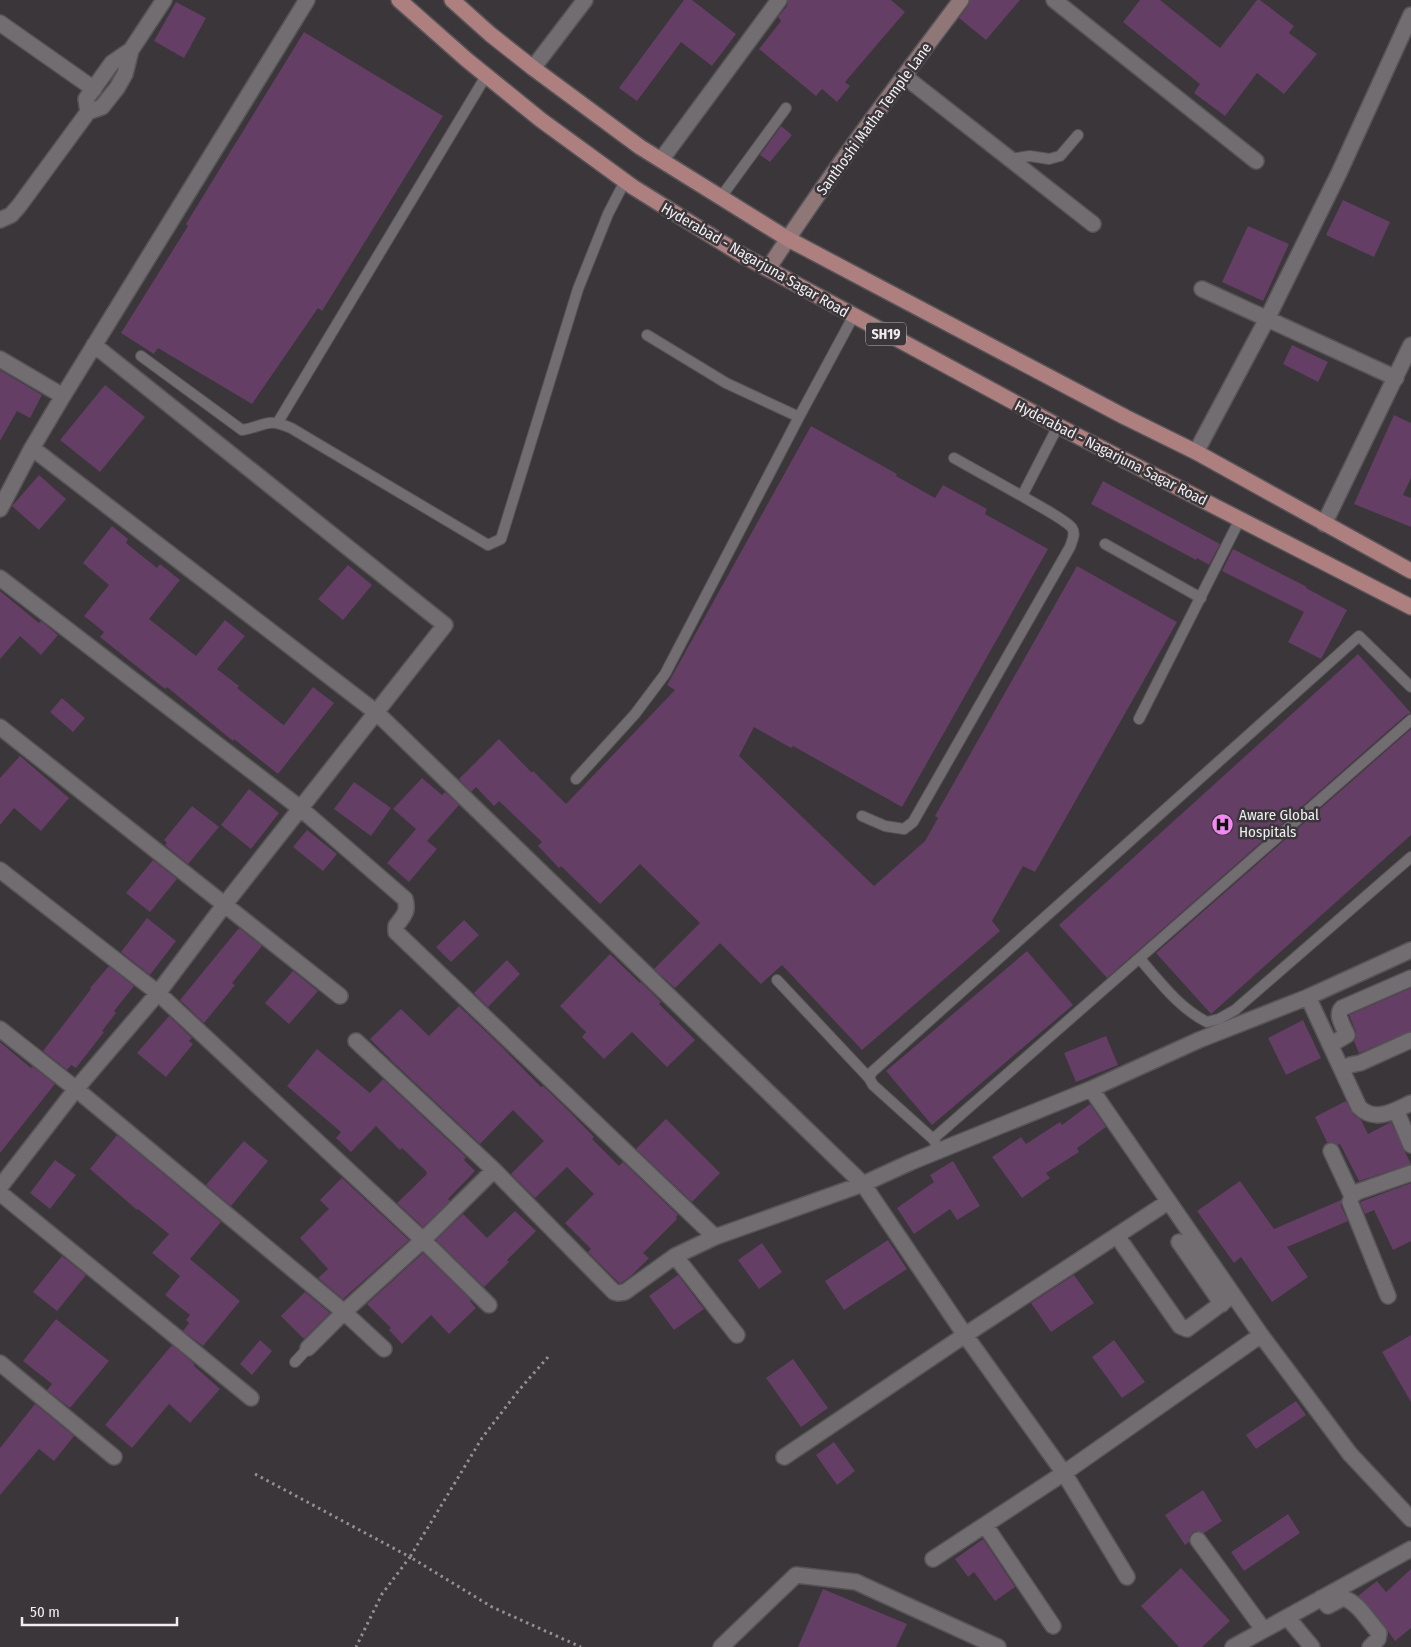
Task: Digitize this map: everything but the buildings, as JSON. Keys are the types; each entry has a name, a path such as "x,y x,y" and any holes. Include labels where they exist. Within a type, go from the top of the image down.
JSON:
{"main road":[{"name":"Hyderabad - Nagarjuna Sagar Road","path":"399,0 486,76 541,120 625,181 742,255 853,317 1058,426 1411,607"},
{"name":"SH19","path":"452,0 532,68 625,136 788,239 1124,418 1196,452 1411,572"}],"street":[{"path":"0,220 11,215 19,206 88,112 102,107 117,88 126,74 131,50 164,0"},
{"path":"0,509 32,448 63,396 307,0"},
{"path":"532,68 584,0"},
{"path":"661,160 779,0"},
{"name":"Santhoshi Matha Temple Lane","path":"768,269 904,76 961,0"},
{"path":"1054,0 1256,160"},
{"path":"1196,452 1267,319 1339,173 1411,15"},
{"path":"0,23 94,89"},
{"path":"88,112 86,99 112,63 131,50"},
{"path":"904,76 1093,224"},
{"path":"1202,290 1396,378"},
{"path":"0,1187 76,1089 158,993 225,904 377,714 445,625 94,345"},
{"path":"1324,524 1411,345"},
{"path":"0,360 63,396"},
{"path":"32,448 377,714 863,1184 965,1335 1064,1473 1128,1577"},
{"path":"0,578 300,808 405,899 406,914 396,926 396,932 715,1237"},
{"path":"0,727 340,996"},
{"path":"0,870 158,993 423,1240 489,1305"},
{"path":"356,1042 494,1170 614,1292 618,1293 625,1292 675,1256 715,1237 863,1184 936,1145 1091,1089 1199,1040 1308,997 1411,950"},
{"path":"1330,1045 1347,1035 1339,1014 1342,1008 1411,978"},
{"path":"1308,997 1359,1107 1368,1115 1378,1116 1411,1103"},
{"path":"0,1029 76,1089 344,1312 384,1349"},
{"path":"1342,1070 1411,1040"},
{"path":"1091,1089 1168,1202 1228,1300"},
{"path":"1396,1110 1411,1145"},
{"path":"1331,1151 1352,1196"},
{"path":"308,1348 494,1170"},
{"path":"1388,1296 1350,1202 1352,1196 1358,1192 1411,1173"},
{"path":"0,1193 251,1398"},
{"path":"784,1457 965,1335 1168,1202"},
{"path":"1117,1236 1180,1326 1187,1330 1228,1300"},
{"path":"1179,1242 1228,1300 1261,1335 1350,1454 1411,1519"},
{"path":"675,1256 737,1335"},
{"path":"933,1559 1064,1473 1261,1335"},
{"path":"0,1363 114,1457"},
{"path":"985,1525 1053,1626"},
{"path":"1198,1540 1263,1629"},
{"path":"1234,1647 1263,1629 1411,1549"},
{"path":"721,1647 796,1575 856,1582 998,1647"},
{"path":"1321,1598 1328,1606 1343,1598 1355,1604 1379,1633 1378,1639 1370,1647"},
{"path":"1287,1617 1312,1647"}],"lane":[{"path":"278,422 486,76"},
{"path":"721,197 786,108"},
{"path":"1010,159 1030,156 1049,159 1060,156 1078,135"},
{"path":"141,356 242,430 255,428 266,422 278,422 300,433 488,545 501,539 578,288 608,214 625,181"},
{"path":"576,779 635,714 665,674 853,317"},
{"path":"647,335 726,383 799,417"},
{"path":"1022,496 1058,426"},
{"path":"862,816 884,826 904,829 913,822 1074,537 1073,529 1066,523 954,458"},
{"path":"1139,719 1240,520"},
{"path":"1105,544 1200,598"},
{"path":"870,1078 872,1072 1359,636 1411,686"},
{"path":"777,980 870,1078 873,1085 936,1145 1140,959 1411,720"},
{"path":"1140,959 1170,994 1193,1015 1207,1022 1219,1019 1235,1010 1411,858"},
{"path":"294,1362 308,1348"}],"path":[{"path":"356,1647 382,1594 410,1556 482,1438 519,1390 548,1357"},
{"path":"255,1474 410,1556 492,1607 581,1647"}],"place":[{"name":"Aware Global Hospitals","path":"1223,824"}]}
